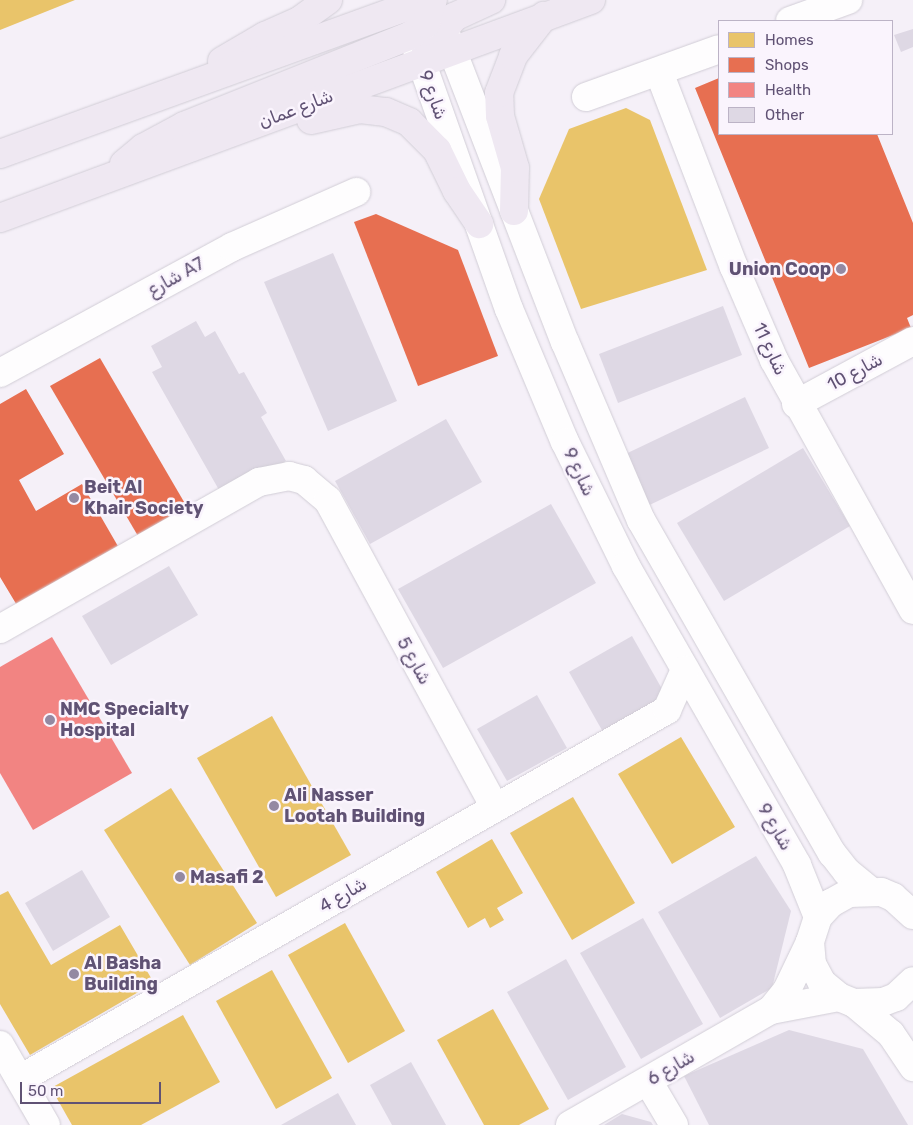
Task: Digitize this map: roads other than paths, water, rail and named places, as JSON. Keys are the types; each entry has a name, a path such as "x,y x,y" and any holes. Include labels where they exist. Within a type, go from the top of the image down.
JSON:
{"main road":[{"path":"192,84 246,46 299,21 328,0"},
{"path":"109,179 143,148 177,129 412,35 426,24 433,0"},
{"path":"421,62 448,38 461,13 491,0"},
{"path":"448,38 544,16 591,0"},
{"path":"0,154 408,3"},
{"path":"514,211 515,168 500,116 499,93 512,56 544,16"},
{"name":"شارع عمان","path":"0,218 421,62"},
{"path":"267,120 310,120 360,109 398,116 429,139 460,197 480,224"}],"street":[{"name":"شارع 9","path":"433,0 565,342 641,520 832,853 847,872 897,900"},
{"path":"793,20 848,0"},
{"name":"شارع 9","path":"408,3 412,35 509,309 565,442 626,566 797,865 814,930 816,970 822,983 846,1000"},
{"path":"586,97 718,49"},
{"name":"شارع 11","path":"659,72 734,267 796,404 913,610"},
{"name":"شارع A7","path":"0,373 232,247 356,192"},
{"name":"شارع 10","path":"796,404 913,341"},
{"name":"شارع 5","path":"0,629 260,482 290,476 304,480 328,500 333,515 495,808"},
{"path":"685,670 667,710 690,712 713,720"},
{"name":"شارع 4","path":"20,1079 667,710"},
{"name":"شارع 6","path":"570,1125 771,1010 787,990 814,930 831,902 849,893 897,900"},
{"name":"شارع 6","path":"771,1010 846,1000 883,1002 896,996 913,981"},
{"path":"846,1000 891,1034 913,1067"},
{"path":"0,1045 46,1125"},
{"path":"648,1081 674,1125"}],"place":[{"name":"Union Coop","path":"841,269"},
{"name":"Beit Al Khair Society","path":"74,498"},
{"name":"NMC Specialty Hospital","path":"50,720"},
{"name":"Ali Nasser Lootah Building","path":"274,806"},
{"name":"Masafi 2","path":"180,877"},
{"name":"Al Basha Building","path":"74,974"}]}
